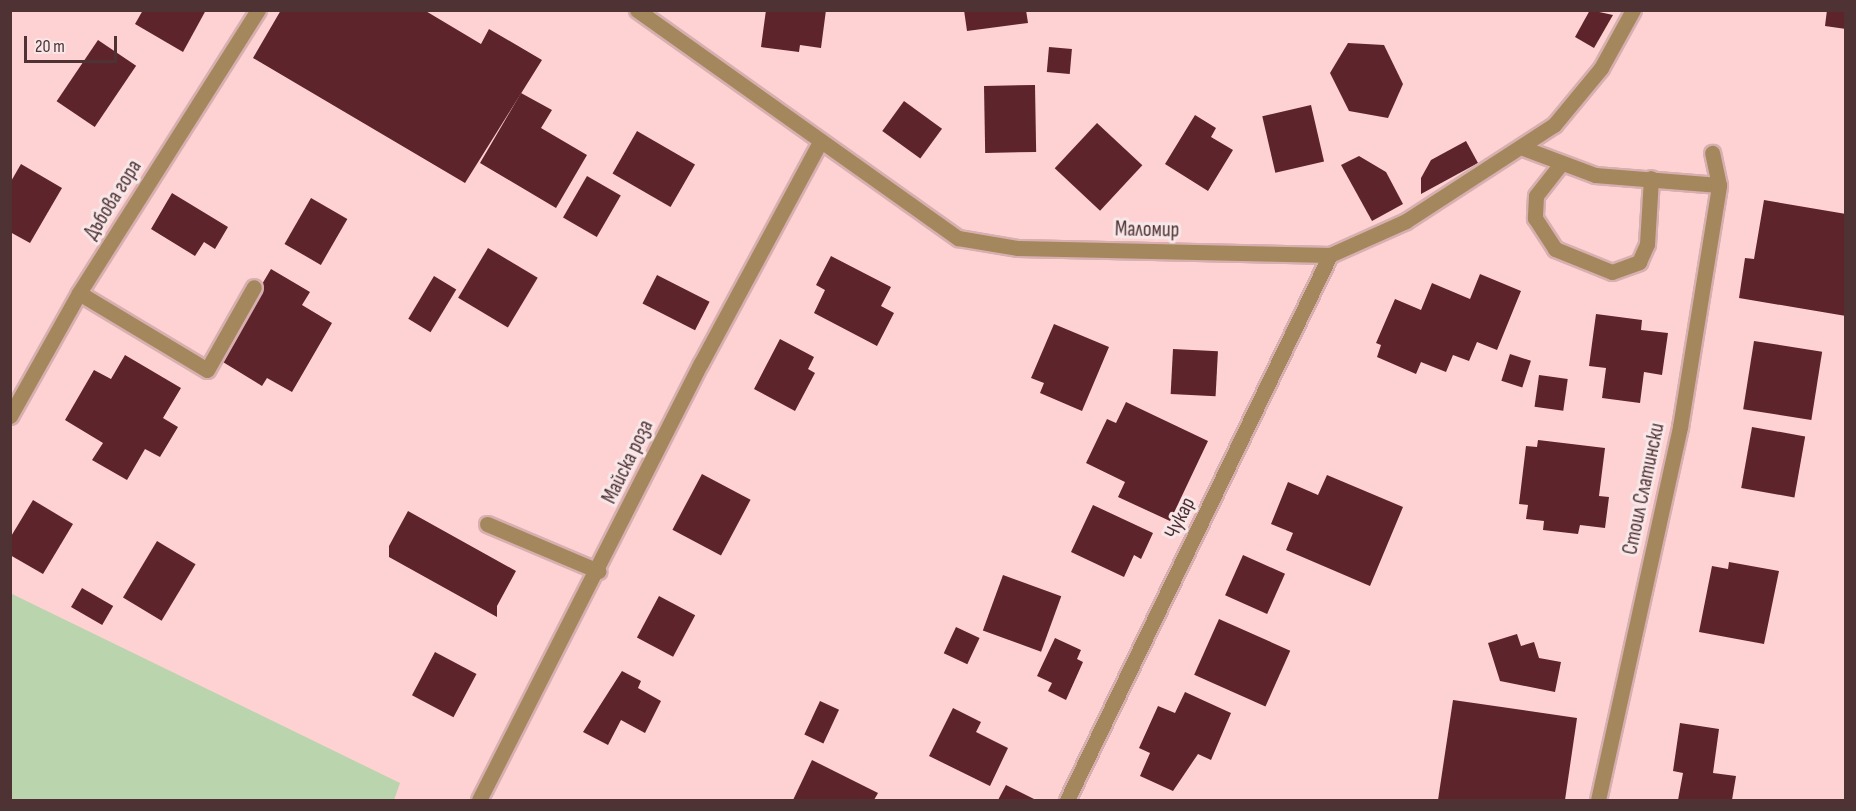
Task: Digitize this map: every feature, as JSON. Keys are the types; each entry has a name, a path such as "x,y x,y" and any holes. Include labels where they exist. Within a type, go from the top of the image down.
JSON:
{"street":[{"name":"Дъбова гора","path":"10,416 79,293 258,10"},
{"name":"Маломир","path":"637,10 819,144 958,238 1018,248 1330,255 1406,222 1523,148 1554,125 1601,68 1633,10"},
{"name":"Майска роза","path":"479,801 598,572 701,363 819,144"},
{"path":"1523,148 1560,165 1595,175 1719,185"},
{"name":"Стоил Слатински","path":"1598,801 1680,428 1719,185 1712,153"},
{"path":"1560,165 1536,196 1535,218 1555,249 1612,272 1639,262 1647,244 1651,178"},
{"name":"Чукар","path":"1067,801 1330,255"},
{"path":"79,293 207,369 254,287"},
{"path":"487,524 598,572"}],"green space":[{"path":"10,593 400,783 394,800 11,800"}],"building":[{"path":"143,10 206,10 183,52 135,24"},
{"path":"281,10 424,10 481,44 489,29 542,60 465,183 253,58"},
{"path":"766,10 826,10 821,48 800,45 799,52 761,47"},
{"path":"964,10 1026,10 1028,23 967,31"},
{"path":"1590,10 1613,15 1594,48 1575,37"},
{"path":"1827,10 1846,10 1846,29 1825,26"},
{"path":"98,40 136,66 95,127 57,101"},
{"path":"1348,43 1384,45 1403,84 1388,118 1349,111 1330,73"},
{"path":"1049,47 1072,49 1070,74 1047,72"},
{"path":"1035,85 1036,152 985,153 984,86"},
{"path":"521,93 552,110 541,128 587,155 556,208 480,163"},
{"path":"904,101 942,129 920,159 882,131"},
{"path":"1311,105 1324,162 1275,173 1262,116"},
{"path":"1195,115 1216,128 1211,137 1233,150 1208,191 1165,164"},
{"path":"1097,123 1142,165 1100,211 1055,168"},
{"path":"637,131 695,164 671,207 612,173"},
{"path":"1466,141 1478,163 1421,194 1421,178 1431,160"},
{"path":"1359,156 1386,172 1403,204 1372,221 1341,165"},
{"path":"21,164 62,188 30,243 10,232 10,183"},
{"path":"587,176 621,196 597,237 563,218"},
{"path":"172,193 228,227 215,249 204,242 195,256 151,229"},
{"path":"311,198 347,219 321,265 284,244"},
{"path":"1764,200 1846,214 1846,316 1739,298 1745,258 1754,259"},
{"path":"488,248 538,278 508,328 458,298"},
{"path":"831,256 891,287 881,306 894,313 877,346 814,313 825,290 816,285"},
{"path":"271,269 310,292 302,305 332,323 292,392 267,378 262,386 218,359"},
{"path":"1480,274 1521,291 1497,350 1477,342 1469,361 1453,355 1446,372 1421,362 1416,374 1377,357 1381,345 1376,343 1395,299 1421,310 1432,283 1470,299"},
{"path":"657,275 710,302 695,330 642,304"},
{"path":"434,276 456,289 431,332 408,319"},
{"path":"1596,314 1642,320 1641,330 1668,333 1662,375 1644,372 1640,403 1602,398 1606,368 1589,366"},
{"path":"1054,324 1109,347 1082,411 1040,393 1044,383 1031,378"},
{"path":"780,339 814,357 808,369 815,373 795,411 754,389"},
{"path":"1754,341 1822,352 1811,420 1743,409"},
{"path":"1173,349 1218,351 1216,396 1171,394"},
{"path":"1510,354 1531,361 1522,387 1501,381"},
{"path":"125,355 181,388 163,418 178,427 160,457 145,449 127,480 92,460 103,443 65,420 94,370 111,379"},
{"path":"1539,375 1568,379 1563,411 1535,407"},
{"path":"1126,402 1208,441 1170,521 1118,497 1125,482 1086,463 1107,419 1116,423"},
{"path":"1752,427 1805,436 1794,497 1741,488"},
{"path":"1538,440 1605,448 1599,496 1609,497 1605,528 1580,525 1578,534 1543,530 1544,521 1526,519 1528,505 1519,504 1526,446 1537,447"},
{"path":"702,474 751,500 721,555 672,530"},
{"path":"1327,475 1403,507 1370,586 1286,550 1293,533 1271,524 1288,482 1318,495"},
{"path":"33,500 73,524 43,574 10,555 10,538"},
{"path":"1093,505 1153,533 1141,559 1134,555 1124,577 1071,552"},
{"path":"408,511 516,571 497,606 497,617 389,557 389,546"},
{"path":"157,541 196,564 162,621 123,598"},
{"path":"1243,555 1285,574 1267,614 1225,595"},
{"path":"1729,562 1779,571 1764,644 1699,632 1712,566 1728,569"},
{"path":"1003,575 1061,596 1041,652 983,630"},
{"path":"82,588 113,606 102,625 71,607"},
{"path":"659,596 695,615 673,657 637,637"},
{"path":"1219,619 1290,651 1265,706 1194,675"},
{"path":"956,627 980,638 967,664 944,653"},
{"path":"1517,634 1521,646 1534,642 1539,658 1561,662 1555,692 1500,681 1488,643"},
{"path":"1055,638 1081,650 1077,659 1083,662 1066,700 1048,691 1052,683 1037,676"},
{"path":"435,652 476,674 453,717 412,695"},
{"path":"622,671 641,681 638,688 661,701 645,733 621,720 608,745 583,732"},
{"path":"1185,692 1231,713 1211,760 1198,754 1173,791 1140,776 1150,753 1139,748 1158,706 1175,713"},
{"path":"1453,700 1577,718 1565,800 1438,800"},
{"path":"820,701 839,710 823,743 804,735"},
{"path":"953,708 981,722 976,732 1008,748 990,786 929,756"},
{"path":"1680,723 1719,729 1713,773 1736,776 1732,800 1678,800 1683,773 1673,771"},
{"path":"812,760 878,793 874,800 793,800"},
{"path":"1006,785 1036,800 998,800"}]}
